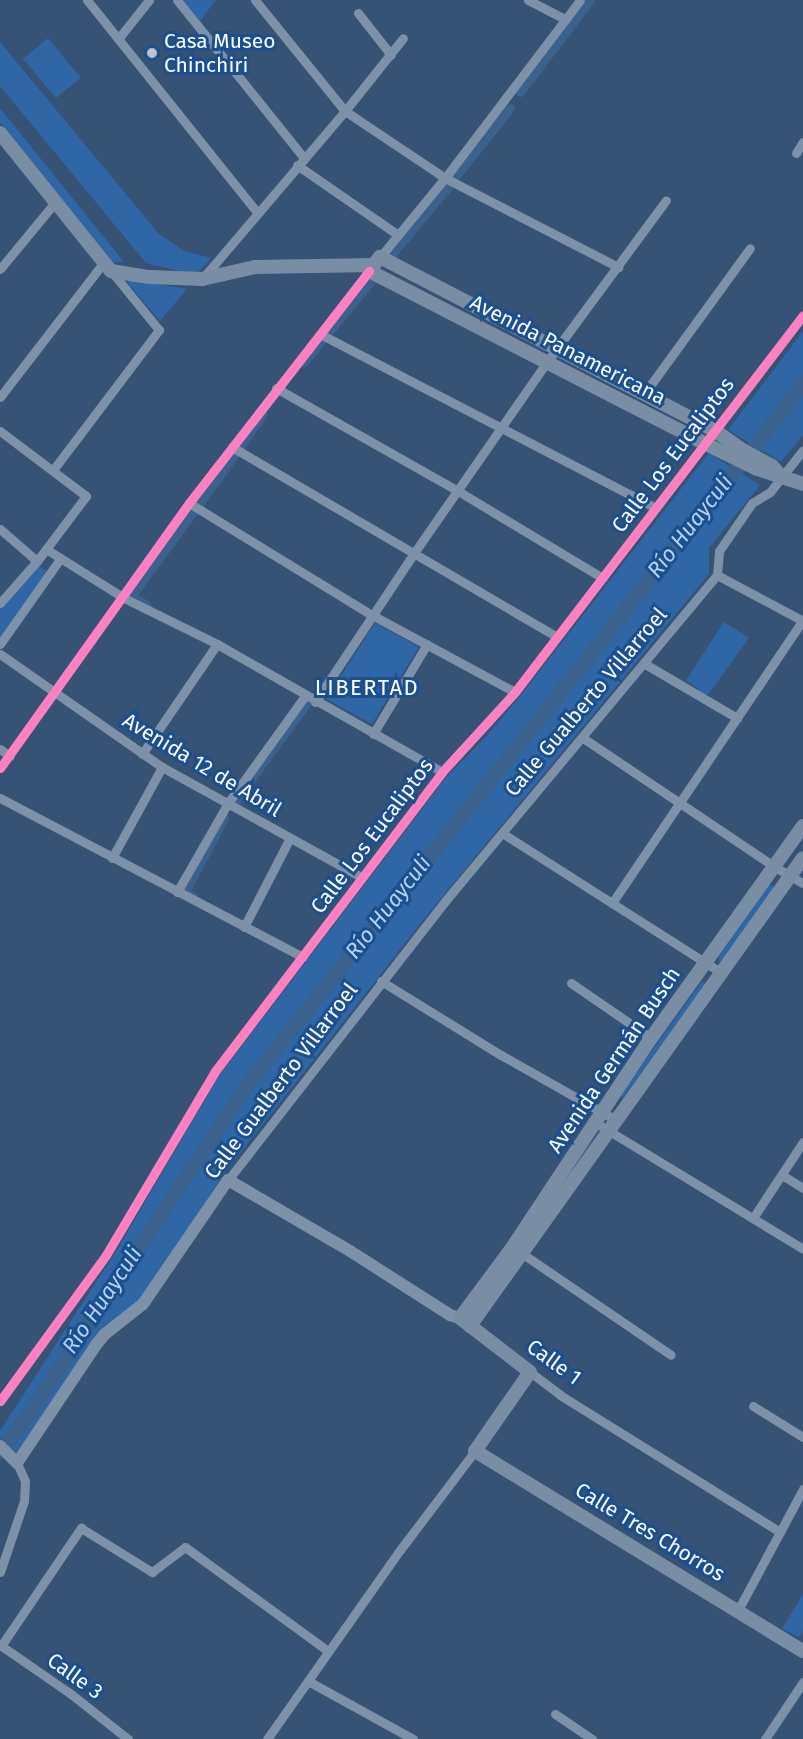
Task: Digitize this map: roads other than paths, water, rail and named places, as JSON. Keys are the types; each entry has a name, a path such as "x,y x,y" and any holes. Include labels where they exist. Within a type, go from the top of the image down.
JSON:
{"main road":[{"path":"0,133 107,266"},
{"name":"Avenida Panamericana","path":"107,266 150,277 202,279 255,267 374,265 557,349 714,430 741,455"},
{"name":"Avenida Panamericana","path":"374,265 546,363 704,443 741,455 782,477 803,484"},
{"name":"Avenida Germán Busch","path":"605,1121 651,1038 803,826"},
{"name":"Avenida Germán Busch","path":"465,1322 605,1121 722,973 803,858"},
{"name":"Calle 1","path":"465,1322 530,1372"},
{"path":"475,1451 530,1372"},
{"name":"Calle Tres Chorros","path":"475,1451 803,1651"}],"street":[{"path":"87,0 257,212"},
{"path":"118,39 149,0"},
{"path":"177,0 301,162 398,235"},
{"path":"255,0 345,111 445,178 618,267"},
{"path":"528,0 565,19"},
{"path":"0,768 189,503 276,388 322,335 374,265 445,178 580,0"},
{"path":"358,13 391,54"},
{"path":"202,279 345,111 403,38"},
{"path":"796,153 803,142"},
{"path":"315,702 414,553 546,363 666,200"},
{"path":"0,269 56,201"},
{"path":"644,394 750,248"},
{"path":"0,397 107,266 159,330 53,470"},
{"name":"Calle Los Eucaliptos","path":"0,1401 106,1255 216,1070 442,772 515,692 603,578 654,507 803,315"},
{"path":"322,335 654,507"},
{"path":"276,388 458,491 603,578"},
{"path":"0,431 86,496 37,561 0,603"},
{"path":"232,447 557,637"},
{"path":"612,903 803,620 717,575 718,551 752,503 770,492 803,450"},
{"path":"189,503 372,615 515,692"},
{"path":"0,529 37,561"},
{"path":"46,549 124,597 217,644 315,702 442,772"},
{"path":"0,644 60,559"},
{"name":"Calle Gualberto Villarroel","path":"0,1572 24,1501 25,1482 9,1455 105,1334 143,1304 228,1180 381,981 717,575"},
{"path":"142,754 217,644"},
{"path":"373,734 427,644"},
{"name":"Avenida 12 de Abril","path":"0,654 162,767 361,877"},
{"path":"645,664 737,718"},
{"path":"177,892 228,803 305,696"},
{"path":"583,738 679,804 803,883"},
{"path":"0,749 10,756"},
{"path":"112,858 162,767"},
{"path":"0,798 303,957"},
{"path":"502,833 722,973"},
{"path":"244,927 290,837"},
{"path":"381,981 605,1121 803,1249"},
{"path":"571,982 651,1038"},
{"path":"753,1218 803,1142"},
{"path":"782,1175 803,1188"},
{"name":"Calle 1","path":"228,1180 465,1322"},
{"path":"517,1250 671,1354"},
{"name":"Calle 1","path":"530,1372 560,1395 780,1532"},
{"path":"753,1406 803,1437"},
{"path":"267,1739 328,1651 475,1451"},
{"path":"738,1610 803,1489"},
{"path":"1,1645 81,1528 152,1572 185,1546 328,1651"},
{"name":"Calle 3","path":"1,1645 71,1694 128,1739"},
{"path":"308,1681 413,1739"},
{"path":"765,1739 803,1682"},
{"path":"555,1714 591,1739"}],"waterway":[{"path":"520,92 590,0"},
{"path":"456,176 510,108"},
{"path":"392,254 448,187"},
{"path":"328,333 371,281"},
{"path":"304,362 322,340"},
{"name":"Río Huayculi","path":"0,1451 32,1409 248,1083 803,383"},
{"path":"240,447 263,414"},
{"path":"199,504 235,454"},
{"path":"147,605 131,596 194,511"},
{"path":"234,803 307,702"},
{"path":"194,897 185,892 224,818"}],"place":[{"name":"Casa Museo Chinchiri","path":"152,53"}],"district":[{"name":"LIBERTAD","path":"367,688"}]}
